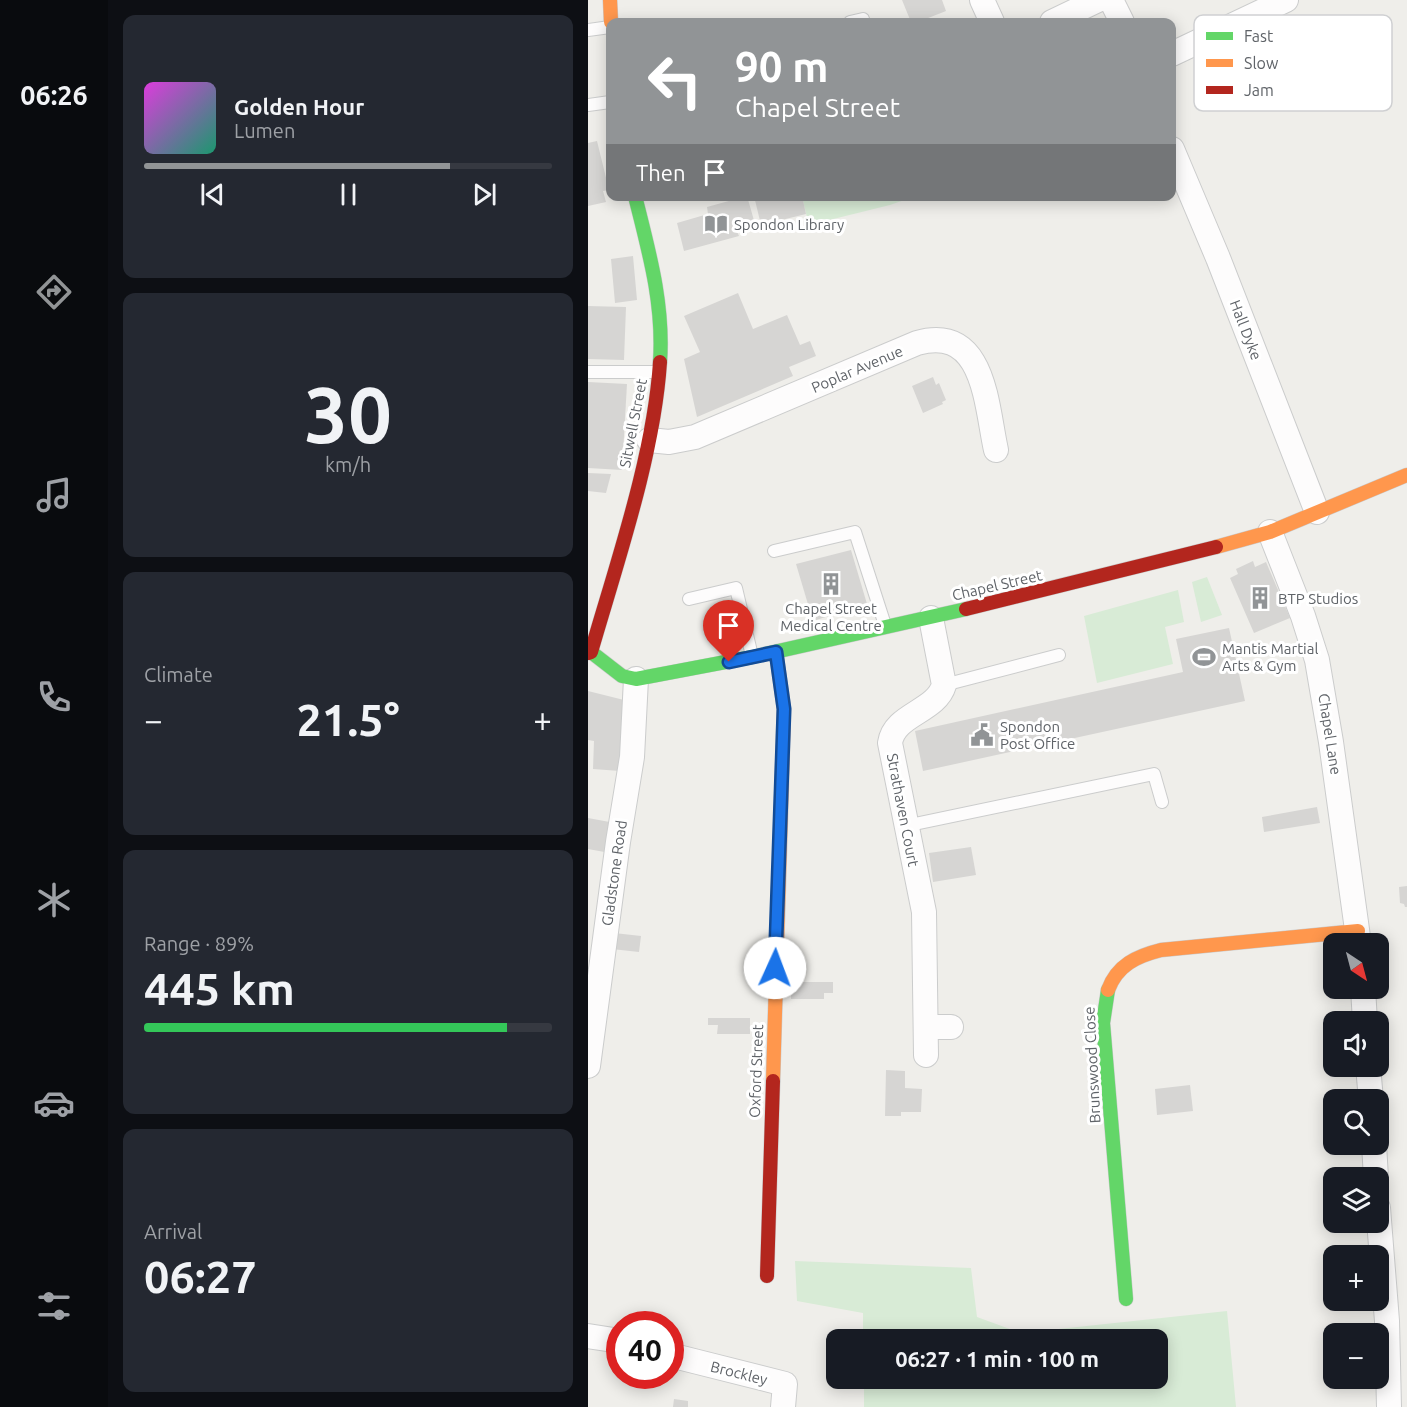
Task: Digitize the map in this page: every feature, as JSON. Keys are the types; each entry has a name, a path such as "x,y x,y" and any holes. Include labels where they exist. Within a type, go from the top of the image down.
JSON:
{"street":[{"path":"610,0 611,18"},
{"path":"982,0 991,18"},
{"path":"1061,18 1098,0"},
{"path":"1112,0 1120,18"},
{"path":"1254,15 1286,0"},
{"path":"1176,52 1194,44"},
{"name":"Hall Dyke","path":"1176,158 1218,258 1317,512"},
{"name":"Sitwell Street","path":"589,652 602,598 649,440 659,372 660,311 636,201"},
{"name":"Poplar Avenue","path":"649,440 669,442 695,437 917,343 934,340 960,347 975,364 996,450"},
{"name":"Chapel Street","path":"636,679 752,657 885,626 931,618 1135,568 1270,532 1407,475"},
{"name":"Chapel Lane","path":"1270,532 1303,616 1317,660 1326,707 1358,933"},
{"path":"931,618 944,686"},
{"path":"589,652 622,676 636,679"},
{"name":"Oxford Street","path":"767,1276 784,709 776,652"},
{"name":"Gladstone Road","path":"588,1066 618,842 632,757 636,679"},
{"name":"Strathaven Court","path":"926,1055 924,912 905,826 891,737 895,729 938,696 944,686"},
{"name":"Brunswood Close","path":"1126,1299 1103,1023 1106,993 1113,978 1131,960 1143,954 1161,950 1323,940"},
{"path":"926,1027 951,1027"},
{"path":"1382,1233 1397,1321 1389,1407"},
{"path":"588,1336 606,1339"},
{"name":"Brockley","path":"684,1359 785,1384 783,1407"}],"lane":[{"path":"588,30 606,26"},
{"path":"588,105 606,103"},
{"path":"588,372 659,372"},
{"path":"774,551 855,532 885,626"},
{"path":"689,599 736,588 752,657"},
{"path":"944,686 1059,655"},
{"path":"905,826 1154,774 1162,802"}],"green space":[{"path":"803,201 902,201 890,205 809,225"},
{"path":"1207,577 1222,615 1201,622 1192,582"},
{"path":"1178,590 1184,622 1165,627 1173,664 1097,683 1084,616"},
{"path":"795,1261 971,1268 977,1317 1010,1329 863,1329 863,1313 797,1301"},
{"path":"1227,1311 1236,1407 864,1407 864,1389 1168,1389 1168,1329 1058,1329"}],"building":[{"path":"902,0 942,0 946,11 928,18 909,18"},
{"path":"597,141 606,178 606,190 603,191 606,202 588,206 588,143"},
{"name":"Spondon Library","path":"729,201 748,201 755,224 736,229 739,236 684,251 677,223 708,214 707,207"},
{"path":"755,201 803,201 806,214 761,225"},
{"path":"633,256 637,300 615,303 611,259"},
{"path":"738,293 753,329 787,315 800,345 810,341 816,356 789,367 793,376 697,417 684,359 700,352 684,316"},
{"path":"588,306 626,307 624,360 588,359"},
{"path":"933,377 936,385 939,383 946,400 942,402 943,404 923,413 912,386"},
{"path":"588,382 627,384 622,470 588,468"},
{"path":"588,473 611,474 606,493 588,491"},
{"name":"Chapel Street Medical Centre","path":"851,550 867,604 813,621 796,564"},
{"name":"BTP Studios","path":"1253,561 1255,567 1266,562 1290,618 1254,633 1230,578 1238,574 1236,569"},
{"path":"1229,628 1245,701 923,771 915,731 1183,672 1176,639"},
{"path":"588,691 624,700 620,771 593,769 594,741 588,740"},
{"path":"1317,807 1320,823 1264,832 1262,817"},
{"path":"588,818 615,823 610,853 588,849"},
{"path":"971,847 976,875 933,882 929,853"},
{"path":"1407,886 1407,907 1405,907 1400,903 1399,887"},
{"path":"614,933 641,936 639,952 612,949"},
{"path":"791,982 833,982 833,993 824,993 824,999 791,999"},
{"path":"708,1018 750,1018 750,1034 717,1034 718,1025 708,1025"},
{"path":"886,1070 905,1071 905,1088 922,1089 921,1112 901,1112 901,1116 885,1116"},
{"path":"1190,1085 1193,1111 1157,1115 1155,1089"},
{"path":"674,1399 688,1401 688,1407 673,1407"}],"traffic: fast":[{"path":"636,201 658,299 660,362"},
{"path":"591,652 622,676 636,679 752,657 966,609"},
{"path":"1108,990 1103,1023 1126,1299"}],"traffic: slow":[{"path":"610,0 611,18"},
{"path":"1216,547 1270,532 1407,475"},
{"path":"773,1081 784,709 776,652"},
{"path":"1108,990 1122,968 1144,955 1161,950 1358,931"}],"traffic: jam":[{"path":"588,653 591,652 633,508 650,434 660,362"},
{"path":"966,609 1216,547"},
{"path":"767,1276 773,1081"}],"place":[{"name":"Spondon Library","path":"716,224"},
{"name":"Chapel Street Medical Centre","path":"831,584"},
{"name":"BTP Studios","path":"1260,598"},
{"name":"Mantis Martial Arts & Gym","path":"1204,657"},
{"name":"Spondon Post Office","path":"982,735"}],"route":[{"path":"729,662 776,652 784,709 775,968"}]}
